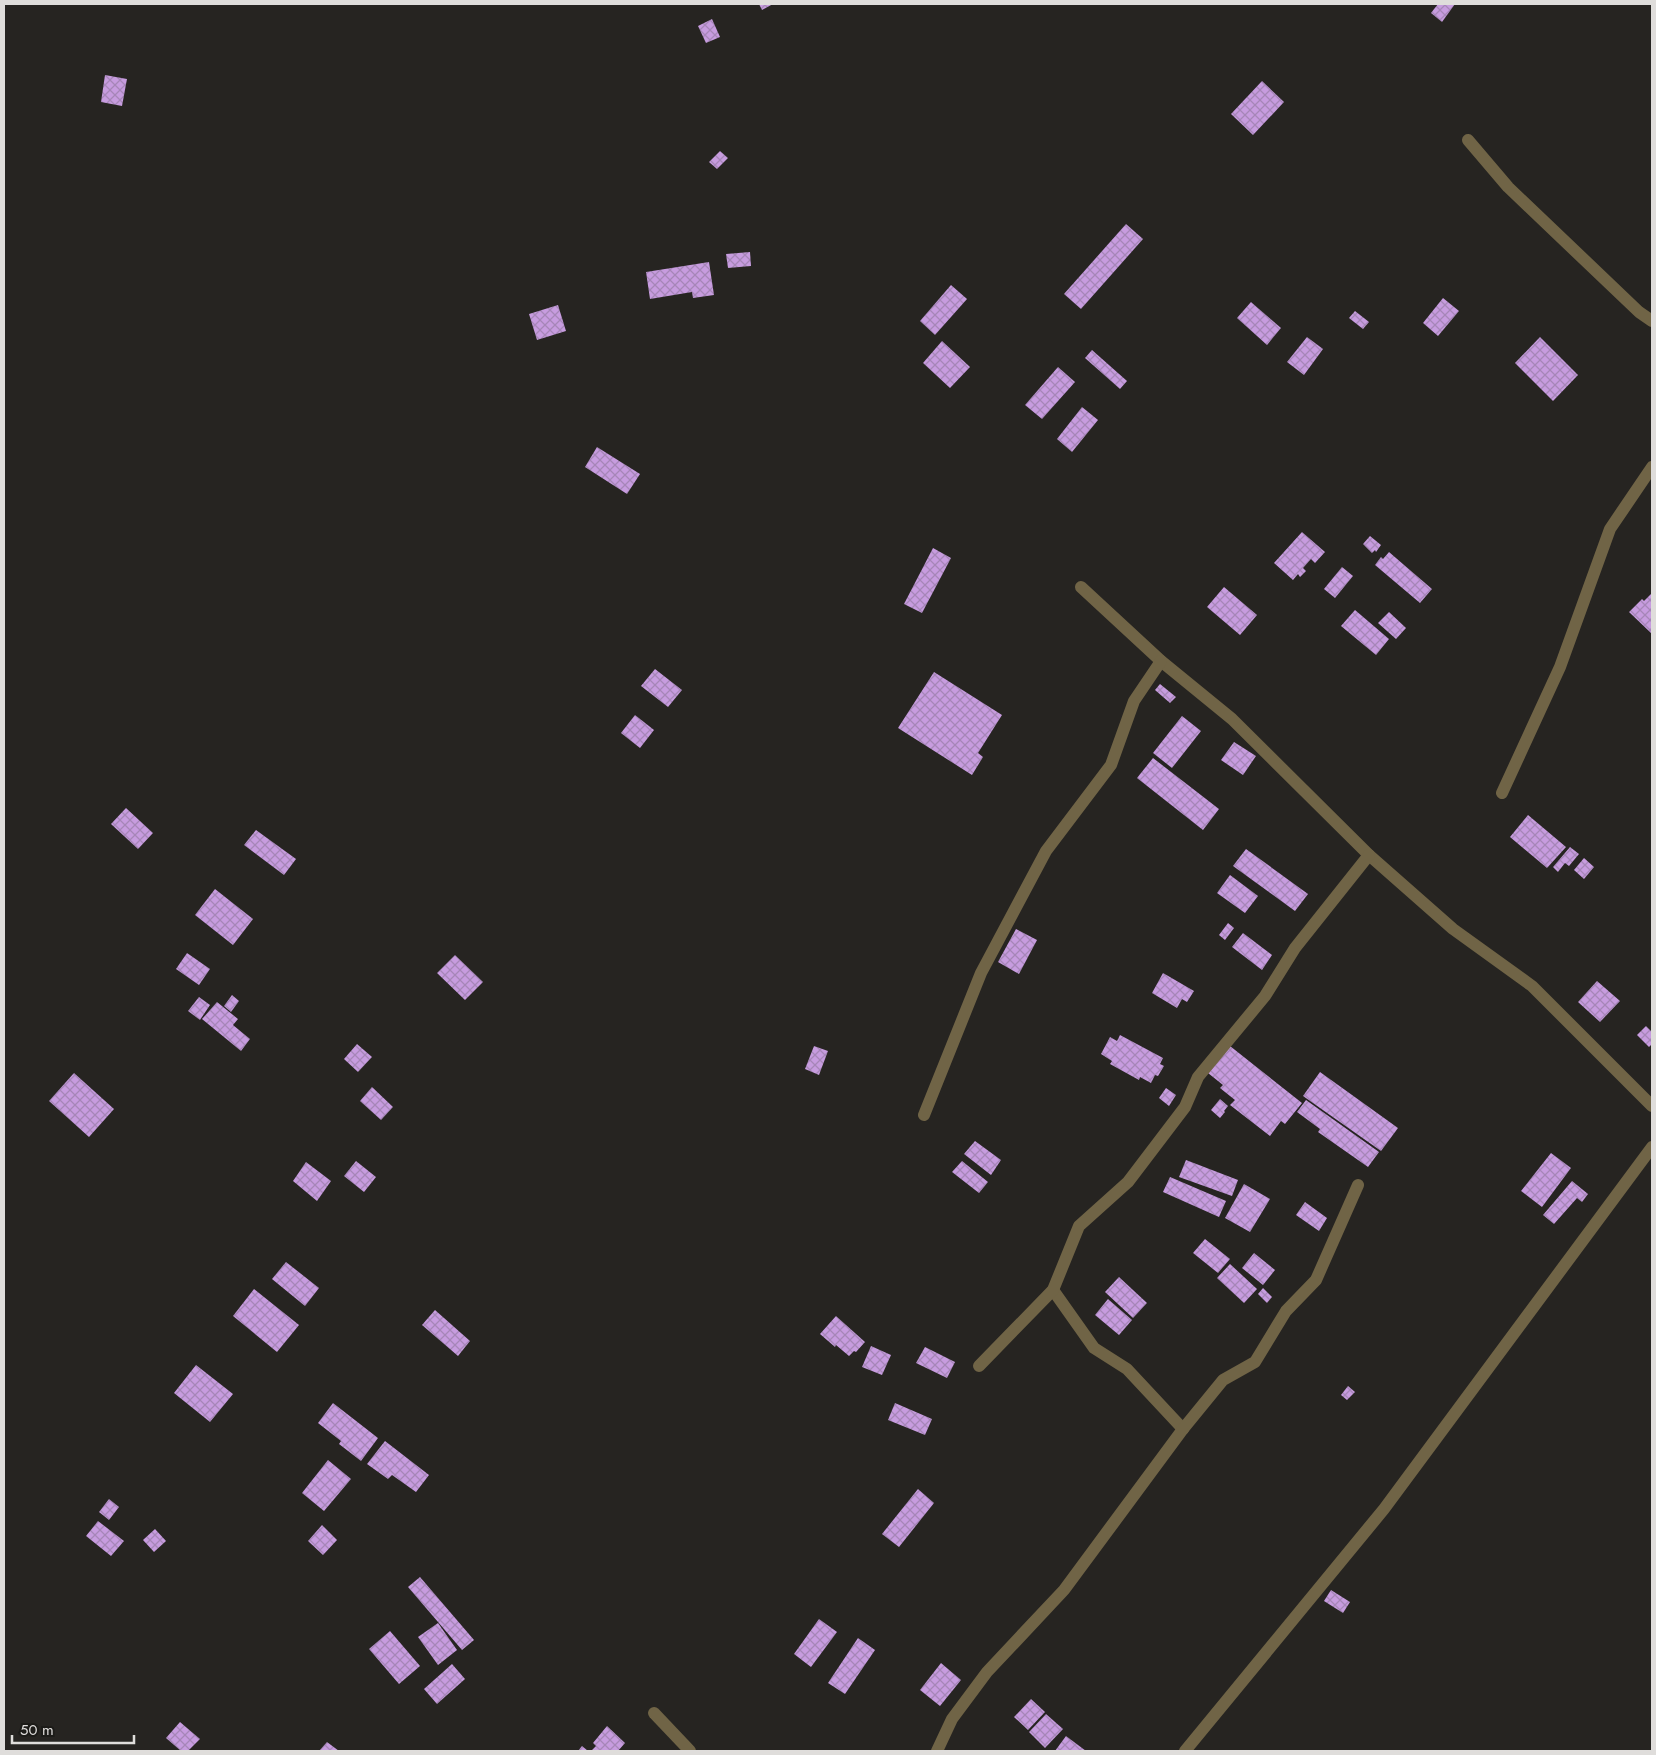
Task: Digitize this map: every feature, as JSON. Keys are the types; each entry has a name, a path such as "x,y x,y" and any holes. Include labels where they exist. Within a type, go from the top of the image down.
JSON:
{"street":[{"path":"1468,140 1508,186 1639,312 1652,321"},
{"path":"1502,793 1560,667 1610,529 1652,467"},
{"path":"1081,588 1161,661 1232,719 1369,856 1453,929 1532,986 1652,1106"},
{"path":"924,1115 981,973 1046,851 1111,765 1134,701 1161,661"},
{"path":"979,1366 1053,1290 1079,1226 1128,1182 1185,1107 1198,1077 1265,996 1295,948 1369,856"},
{"path":"1185,1751 1384,1509 1652,1147"},
{"path":"936,1751 952,1719 987,1672 1064,1590 1183,1429 1223,1380 1255,1362 1286,1311 1316,1280 1358,1185"},
{"path":"1053,1290 1094,1348 1127,1369 1183,1429"},
{"path":"654,1713 690,1751"}],"building":[{"path":"759,4 773,4 762,10"},
{"path":"1438,4 1455,4 1442,22 1431,13"},
{"path":"712,19 720,37 706,43 698,26"},
{"path":"105,75 127,79 122,106 101,102"},
{"path":"1262,81 1284,102 1253,135 1231,114"},
{"path":"720,151 728,158 717,169 709,162"},
{"path":"1126,224 1143,239 1081,309 1064,294"},
{"path":"750,252 751,266 728,268 726,254"},
{"path":"709,262 714,295 693,298 692,292 650,299 646,272"},
{"path":"951,285 967,299 935,335 920,321"},
{"path":"1443,298 1459,311 1438,336 1423,323"},
{"path":"1251,302 1281,328 1267,345 1237,318"},
{"path":"558,305 566,331 537,340 529,314"},
{"path":"1355,311 1369,322 1363,329 1349,318"},
{"path":"1307,337 1323,349 1304,375 1287,362"},
{"path":"1540,337 1578,375 1553,401 1515,363"},
{"path":"942,341 970,367 950,388 923,363"},
{"path":"1092,350 1127,381 1120,389 1085,358"},
{"path":"1058,367 1075,382 1042,419 1025,405"},
{"path":"1082,407 1098,420 1072,452 1057,439"},
{"path":"597,447 640,474 627,494 585,467"},
{"path":"1302,532 1325,552 1315,563 1311,559 1303,568 1306,571 1300,577 1298,574 1293,580 1274,563"},
{"path":"1370,536 1381,545 1376,552 1375,550 1372,553 1363,544"},
{"path":"933,548 951,558 922,613 904,604"},
{"path":"1389,552 1432,589 1420,603 1375,565 1381,557 1383,559"},
{"path":"1342,567 1353,576 1335,598 1324,589"},
{"path":"1224,587 1257,615 1240,635 1207,607"},
{"path":"1652,593 1652,634 1629,612 1642,599 1644,601"},
{"path":"1355,610 1389,639 1376,655 1341,626"},
{"path":"1389,612 1406,628 1396,639 1378,623"},
{"path":"655,669 682,690 668,707 641,686"},
{"path":"934,672 1002,715 978,753 983,757 972,775 898,728"},
{"path":"1160,684 1176,697 1170,703 1155,690"},
{"path":"635,715 654,730 640,748 621,733"},
{"path":"1182,716 1201,731 1172,768 1153,753"},
{"path":"1234,742 1256,756 1243,775 1221,760"},
{"path":"1153,758 1219,809 1203,830 1137,778"},
{"path":"126,808 153,833 138,849 111,824"},
{"path":"1528,815 1566,847 1547,868 1510,837"},
{"path":"256,830 296,859 284,875 244,845"},
{"path":"1570,847 1579,854 1569,866 1565,863 1558,872 1553,867"},
{"path":"1246,849 1308,894 1295,911 1233,866"},
{"path":"1584,858 1594,867 1584,879 1574,870"},
{"path":"1230,875 1258,896 1245,913 1217,893"},
{"path":"215,889 253,919 233,945 195,915"},
{"path":"1228,923 1234,928 1225,940 1219,935"},
{"path":"1016,929 1037,940 1019,974 998,962"},
{"path":"1243,933 1272,955 1262,970 1232,947"},
{"path":"187,953 210,969 199,985 176,969"},
{"path":"455,955 483,982 465,1000 437,973"},
{"path":"1163,973 1194,991 1187,1002 1182,999 1177,1008 1152,993"},
{"path":"1597,981 1620,1001 1600,1022 1578,1002"},
{"path":"232,995 239,1001 231,1012 224,1006"},
{"path":"199,997 210,1005 200,1020 188,1011"},
{"path":"217,1002 238,1019 233,1025 250,1039 241,1051 202,1019"},
{"path":"1646,1026 1652,1032 1652,1044 1649,1047 1637,1035"},
{"path":"1120,1035 1163,1058 1160,1064 1164,1066 1158,1076 1155,1075 1151,1083 1140,1077 1139,1080 1110,1064 1112,1061 1101,1054 1110,1037 1117,1041"},
{"path":"357,1044 372,1057 358,1072 344,1059"},
{"path":"814,1046 828,1051 819,1075 805,1069"},
{"path":"1230,1046 1302,1103 1285,1124 1281,1121 1270,1136 1230,1105 1235,1100 1220,1088 1223,1085 1208,1073"},
{"path":"1320,1072 1398,1128 1381,1151 1303,1096"},
{"path":"74,1073 114,1109 89,1137 49,1101"},
{"path":"372,1087 393,1107 381,1120 360,1101"},
{"path":"1166,1088 1176,1095 1169,1106 1159,1098"},
{"path":"1220,1099 1228,1106 1220,1118 1211,1110"},
{"path":"1306,1100 1379,1152 1368,1167 1318,1132 1320,1129 1297,1112"},
{"path":"975,1141 1001,1160 991,1175 964,1154"},
{"path":"1551,1153 1571,1168 1542,1207 1521,1191"},
{"path":"1186,1160 1238,1180 1232,1196 1179,1177"},
{"path":"356,1161 376,1177 364,1192 344,1176"},
{"path":"962,1161 988,1182 979,1193 952,1172"},
{"path":"306,1162 331,1181 317,1201 293,1181"},
{"path":"1170,1177 1226,1201 1219,1217 1163,1192"},
{"path":"1572,1181 1588,1194 1582,1202 1577,1198 1554,1224 1543,1215"},
{"path":"1244,1184 1270,1199 1250,1232 1225,1218"},
{"path":"1305,1202 1327,1218 1319,1231 1296,1215"},
{"path":"1205,1239 1230,1259 1218,1273 1193,1253"},
{"path":"1254,1253 1275,1270 1263,1285 1242,1268"},
{"path":"286,1262 319,1288 305,1306 272,1279"},
{"path":"1230,1264 1257,1289 1244,1303 1217,1278"},
{"path":"1119,1277 1147,1303 1133,1318 1105,1292"},
{"path":"1263,1288 1272,1297 1267,1303 1258,1294"},
{"path":"254,1289 299,1325 277,1352 233,1316"},
{"path":"1108,1299 1132,1320 1119,1335 1095,1315"},
{"path":"435,1310 470,1341 458,1356 422,1325"},
{"path":"836,1316 865,1342 856,1352 854,1351 849,1356 820,1334"},
{"path":"871,1346 891,1355 882,1375 862,1367"},
{"path":"925,1347 955,1362 947,1378 916,1363"},
{"path":"196,1365 233,1394 210,1422 174,1393"},
{"path":"1348,1386 1355,1392 1347,1400 1341,1395"},
{"path":"333,1403 378,1438 361,1461 339,1444 341,1441 318,1423"},
{"path":"895,1403 932,1419 925,1435 888,1420"},
{"path":"385,1441 429,1475 416,1492 392,1475 388,1479 367,1464"},
{"path":"328,1460 351,1479 324,1511 302,1493"},
{"path":"918,1489 934,1503 899,1547 882,1534"},
{"path":"109,1499 119,1507 109,1520 99,1512"},
{"path":"98,1521 124,1541 111,1556 86,1536"},
{"path":"322,1525 337,1540 323,1555 308,1541"},
{"path":"155,1529 166,1541 154,1552 143,1540"},
{"path":"420,1577 474,1640 462,1650 408,1587"},
{"path":"1331,1590 1350,1602 1343,1613 1324,1601"},
{"path":"819,1619 837,1632 811,1667 794,1654"},
{"path":"438,1623 457,1650 438,1665 418,1637"},
{"path":"390,1631 420,1666 399,1684 369,1649"},
{"path":"858,1638 875,1650 845,1694 828,1683"},
{"path":"941,1663 961,1680 940,1706 920,1690"},
{"path":"452,1664 465,1679 437,1704 424,1689"},
{"path":"1031,1699 1045,1712 1028,1730 1014,1717"},
{"path":"1046,1714 1063,1729 1045,1748 1029,1732"},
{"path":"180,1722 200,1739 188,1751 181,1751 166,1738"},
{"path":"607,1726 625,1743 618,1751 591,1751 596,1746 593,1743"},
{"path":"1066,1736 1086,1751 1055,1751"},
{"path":"327,1742 339,1751 319,1751"},
{"path":"582,1746 588,1751 578,1751"}]}
